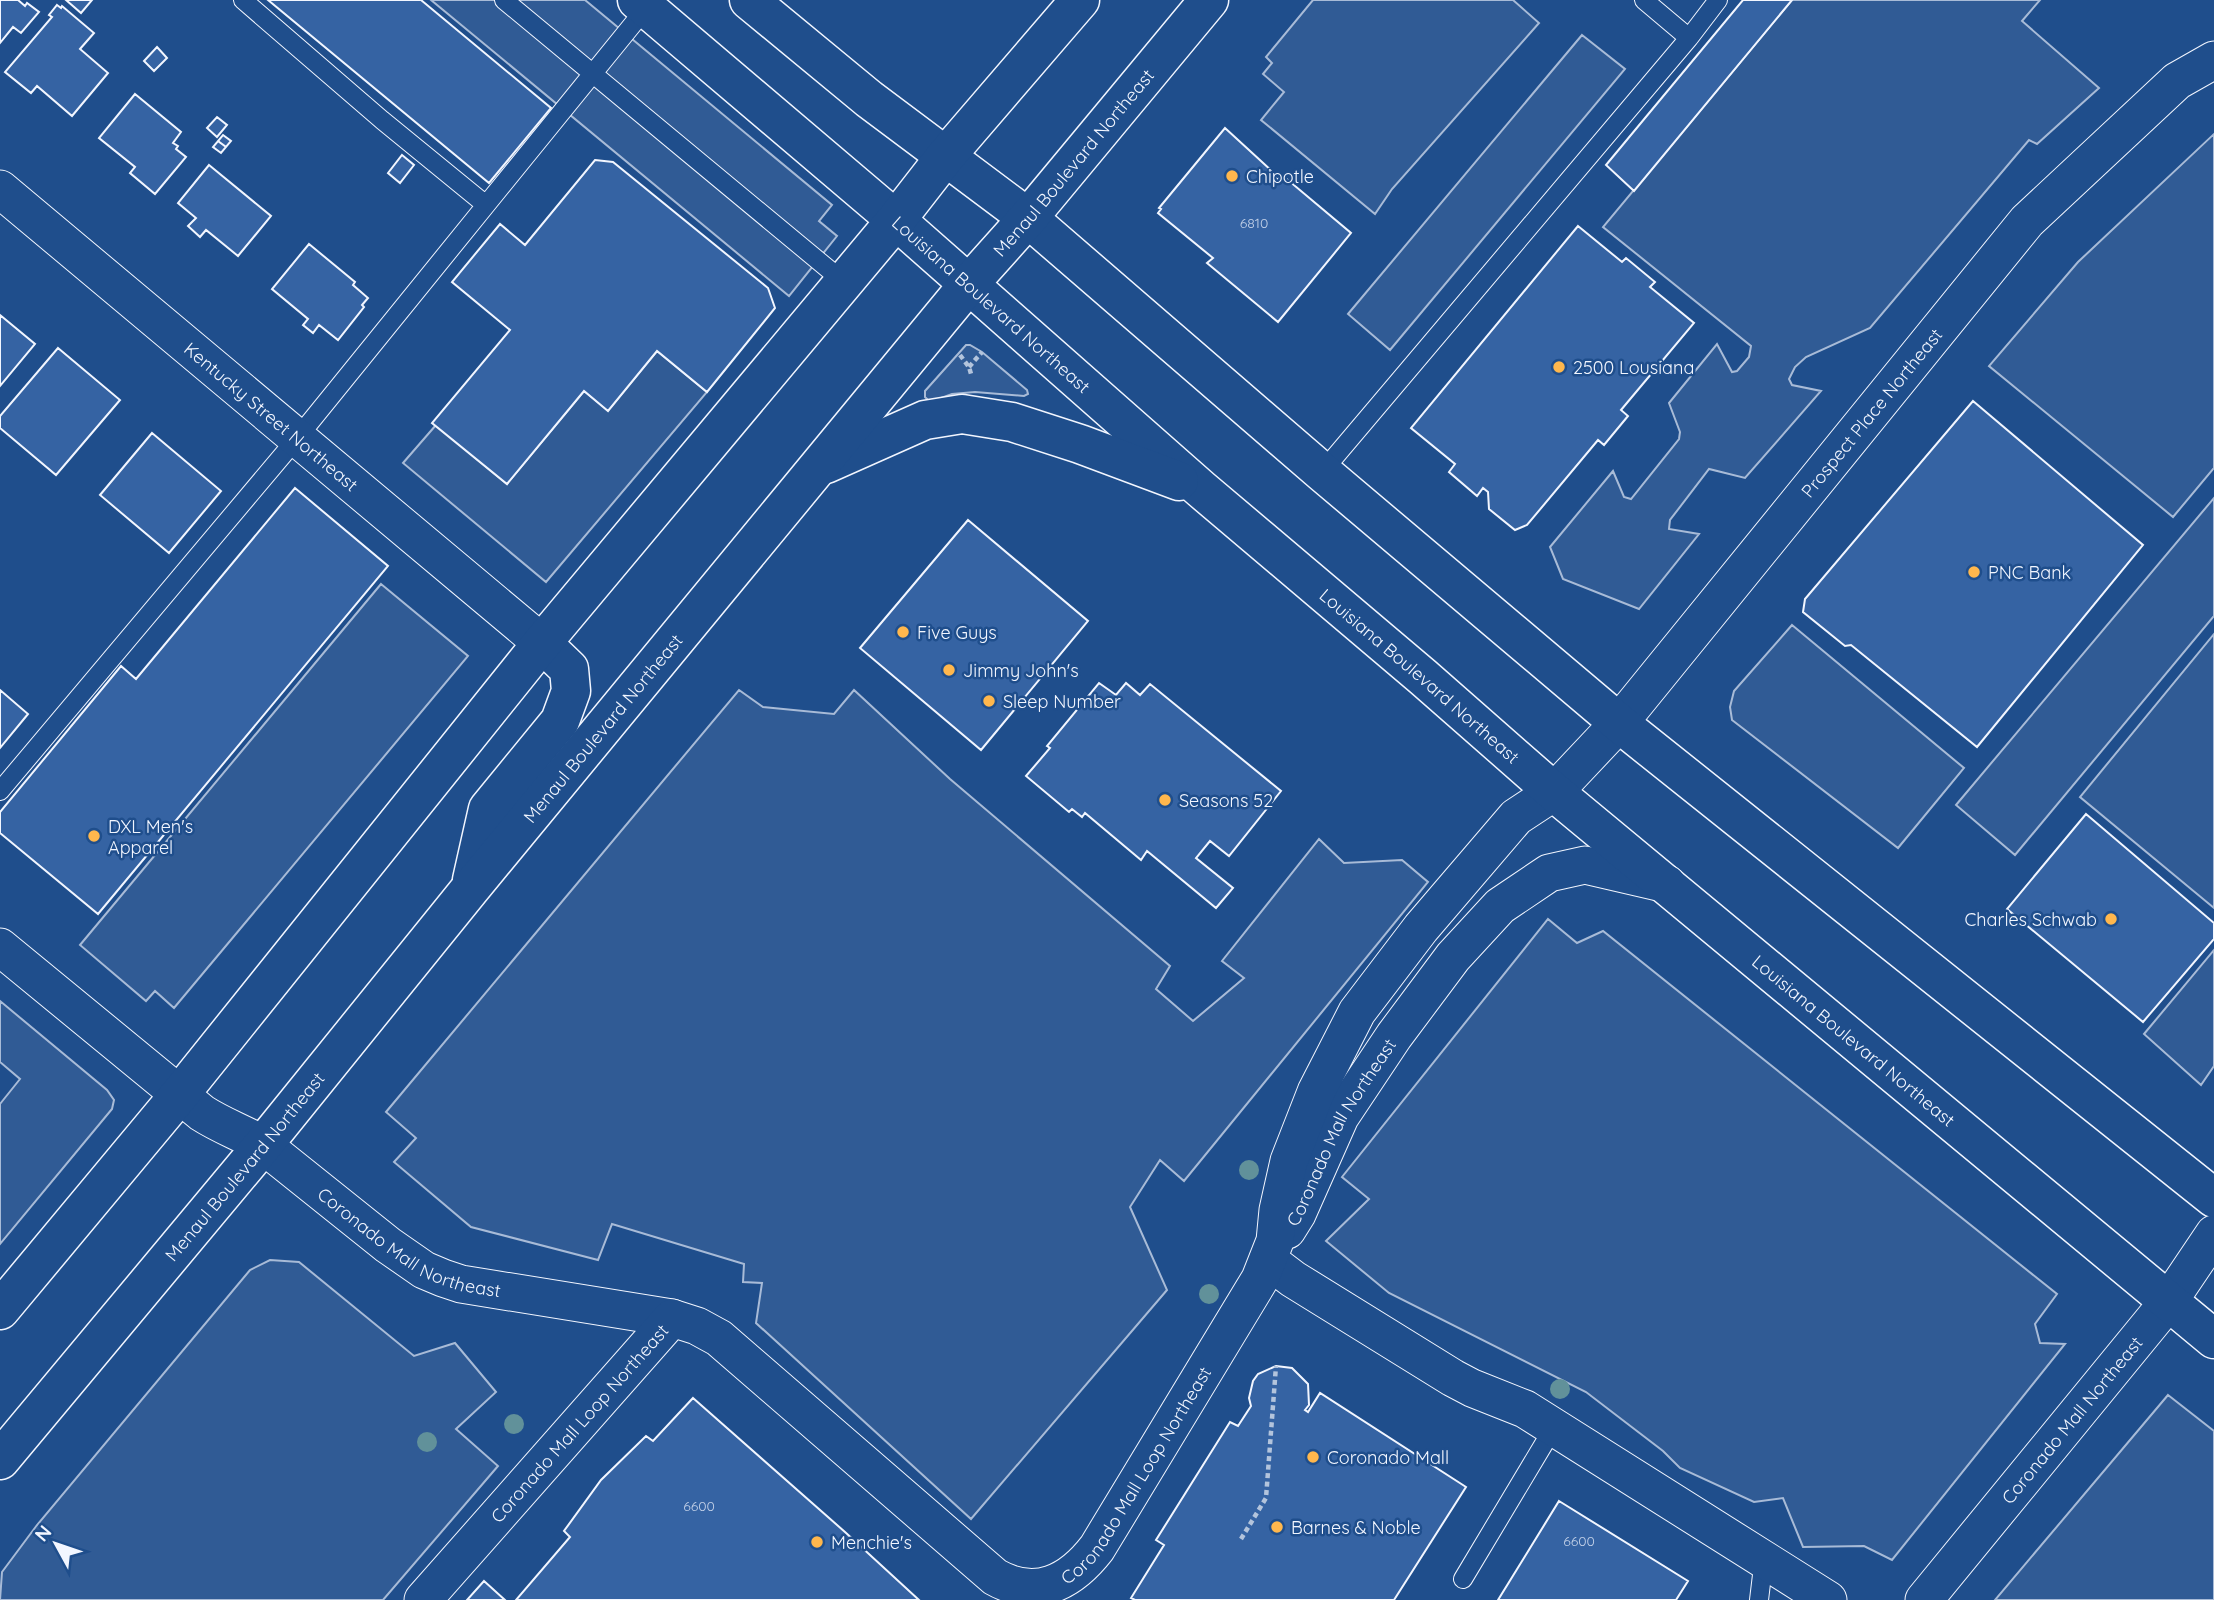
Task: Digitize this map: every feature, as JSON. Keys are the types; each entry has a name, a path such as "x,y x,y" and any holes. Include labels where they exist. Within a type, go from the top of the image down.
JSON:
{"main road":[{"path":"749,0 869,99 1028,218 1322,472 1619,723 2214,1198"},
{"path":"0,1310 180,1094 541,643 896,220 945,157 1080,0"},
{"name":"Menaul Boulevard Northeast","path":"0,1460 263,1145 470,889 968,285 1028,218 1209,0"},
{"name":"Louisiana Boulevard Northeast","path":"642,4 896,220 1201,489 1554,792 2214,1339"},
{"path":"820,466 925,420 962,414 1012,422 1201,489"},
{"path":"470,889 488,808 560,721 571,691 569,669 541,643"}],"street":[{"name":"Prospect Place Northeast","path":"1554,792 1619,723 2027,221 2176,81 2214,60"},
{"name":"Kentucky Street Northeast","path":"0,189 541,643"},
{"name":"Coronado Mall Northeast","path":"1268,1260 1275,1241 1278,1210 1289,1161 1316,1092 1357,1012 1421,928 1516,817 1554,792"},
{"name":"Coronado Mall Northeast","path":"1268,1260 1297,1214 1340,1117 1394,1036 1453,957 1500,906 1549,873 1585,865 1667,884"},
{"name":"Coronado Mall Northeast","path":"0,947 220,1125 242,1132 263,1145 388,1245 424,1270 461,1284 672,1318"},
{"name":"Coronado Mall Northeast","path":"1924,1600 2169,1301 2214,1234"},
{"name":"Coronado Mall Loop Northeast","path":"423,1600 672,1318 697,1326 719,1338 995,1577 1011,1585 1029,1588 1049,1585 1084,1564 1097,1548 1250,1298 1268,1260"},
{"path":"1268,1260 1293,1279 1453,1378 1525,1409 1828,1600"}],"lane":[{"path":"243,0 486,205"},
{"path":"504,0 844,282"},
{"path":"1644,0 1689,38"},
{"path":"1322,472 1689,38 1718,0"},
{"path":"0,791 298,437 593,73 642,4"},
{"path":"1462,1579 1554,1427"},
{"path":"1759,1600 1764,1558"}],"path":[{"path":"969,367 982,352"},
{"path":"1241,1539 1266,1497 1276,1366"}],"shaded area":[{"path":"431,0 585,0 832,205 819,221 837,236 789,296"},
{"path":"1313,0 1513,0 1539,23 1392,189 1375,214 1261,120 1284,92 1263,74 1272,63 1266,57"},
{"path":"1792,0 2040,0 2022,21 2099,88 2037,144 2029,140 1870,328 1806,357 1795,367 1789,379 1792,385 1821,391 1745,478 1709,469 1670,520 1669,529 1699,534 1639,609 1563,579 1550,547 1613,471 1624,497 1631,499 1679,439 1680,432 1669,403 1717,344 1732,372 1737,371 1749,357 1751,346 1603,227"},
{"path":"1582,35 1625,69 1390,350 1348,314"},
{"path":"2214,134 2214,468 2173,517 1989,366 2078,262"},
{"path":"966,345 982,352 1027,390 1028,394 1024,396 975,392 952,394 930,402 925,397 925,391"},
{"path":"657,351 707,392 546,582 403,463 436,425 507,484 584,391 608,410"},
{"path":"2214,498 2214,616 2015,855 1956,805"},
{"path":"381,584 468,656 174,1008 155,991 146,1001 80,945"},
{"path":"1792,625 1964,768 1898,848 1732,720 1730,707 1734,691"},
{"path":"2214,634 2214,908 2080,797"},
{"path":"739,690 763,707 834,714 854,690 950,779 1170,966 1156,989 1193,1021 1244,978 1222,961 1319,839 1344,863 1402,860 1428,882 1184,1181 1160,1160 1130,1207 1167,1290 971,1519 756,1323 762,1283 743,1282 744,1264 612,1224 598,1260 471,1227 394,1162 416,1138 386,1112"},
{"path":"1548,919 1577,943 1603,931 2057,1294 2035,1324 2040,1343 2065,1344 1892,1560 1864,1546 1803,1547 1783,1498 1754,1502 1680,1468 1663,1451 1586,1392 1389,1293 1326,1241 1369,1199 1342,1177"},
{"path":"2214,950 2214,1066 2201,1085 2144,1034"},
{"path":"0,1001 107,1090 114,1100 112,1109 0,1244 0,1104 20,1079 0,1062"},
{"path":"270,1260 299,1262 414,1356 455,1343 496,1392 456,1429 498,1466 383,1600 0,1600 2,1572 37,1525 250,1270"},
{"path":"2168,1395 2214,1431 2214,1600 1995,1600"}],"building":[{"path":"0,0 18,0 39,12 21,33 13,27 0,43"},
{"path":"66,0 92,0 81,13"},
{"path":"268,0 421,0 551,108 489,183"},
{"path":"1743,0 1792,0 1634,191 1606,165"},
{"path":"57,5 61,8 62,6 94,33 80,49 108,73 72,116 37,86 31,93 5,72 52,17 49,15"},
{"path":"157,47 167,58 154,71 144,61"},
{"path":"135,94 181,132 173,143 186,157 155,194 130,173 135,167 99,138"},
{"path":"217,117 227,125 217,137 207,128"},
{"path":"1225,128 1273,172 1277,180 1282,175 1351,233 1278,322 1207,263 1213,258 1158,213 1161,209 1159,208"},
{"path":"223,135 231,141 226,147 218,141"},
{"path":"218,141 226,147 221,153 213,147"},
{"path":"402,155 414,165 400,183 388,173"},
{"path":"595,160 613,162 768,288 775,308 707,392 657,351 608,411 584,391 507,484 432,423 510,330 452,282 500,224 525,245"},
{"path":"209,165 271,216 238,256 206,230 200,237 188,226 196,218 178,203"},
{"name":"2500 Lousiana","path":"1578,226 1622,262 1626,258 1655,282 1650,287 1694,323 1621,410 1628,416 1604,445 1598,440 1527,525 1515,530 1489,509 1488,492 1483,488 1477,496 1449,472 1455,464 1411,428"},
{"path":"309,244 355,282 353,285 368,298 338,340 319,325 313,333 303,325 308,319 272,289"},
{"path":"0,315 35,344 0,386"},
{"path":"58,348 120,400 56,475 0,428 0,416"},
{"name":"PNC Bank","path":"1973,401 2143,545 1977,747 1851,645 1845,646 1803,612 1805,599"},
{"path":"152,433 221,491 169,553 100,495"},
{"path":"295,488 388,566 98,914 0,833 0,812 121,666 136,679"},
{"path":"968,520 1088,621 981,750 860,648"},
{"name":"Seasons 52","path":"1099,683 1116,695 1126,683 1140,695 1150,684 1281,791 1229,856 1210,841 1196,858 1233,888 1216,908 1147,851 1141,860 1085,813 1082,817 1072,809 1069,812 1026,776"},
{"path":"0,690 28,714 0,748"},
{"path":"2086,814 2214,923 2214,939 2143,1022 2007,909"},
{"name":"Coronado Mall","path":"1276,1366 1292,1368 1308,1384 1309,1405 1305,1410 1308,1412 1320,1393 1466,1487 1394,1600 1131,1598 1164,1545 1156,1540 1230,1422 1238,1426 1251,1406 1249,1398 1253,1381 1258,1374"},
{"path":"693,1398 919,1600 516,1600 570,1537 564,1531 601,1480 646,1436 653,1441"},
{"path":"1559,1501 1688,1581 1676,1600 1498,1600"},
{"path":"484,1581 505,1600 467,1600"}],"place":[{"name":"Chipotle","path":"1232,176"},
{"name":"2500 Lousiana","path":"1559,367"},
{"name":"PNC Bank","path":"1974,572"},
{"name":"Five Guys","path":"903,632"},
{"name":"Jimmy John's","path":"949,670"},
{"name":"Sleep Number","path":"989,701"},
{"name":"Seasons 52","path":"1165,800"},
{"name":"DXL Men's Apparel","path":"94,836"},
{"name":"Charles Schwab","path":"2111,919"},
{"name":"Coronado Mall","path":"1313,1457"},
{"name":"Barnes & Noble","path":"1277,1527"},
{"name":"Menchie's","path":"817,1542"}]}
